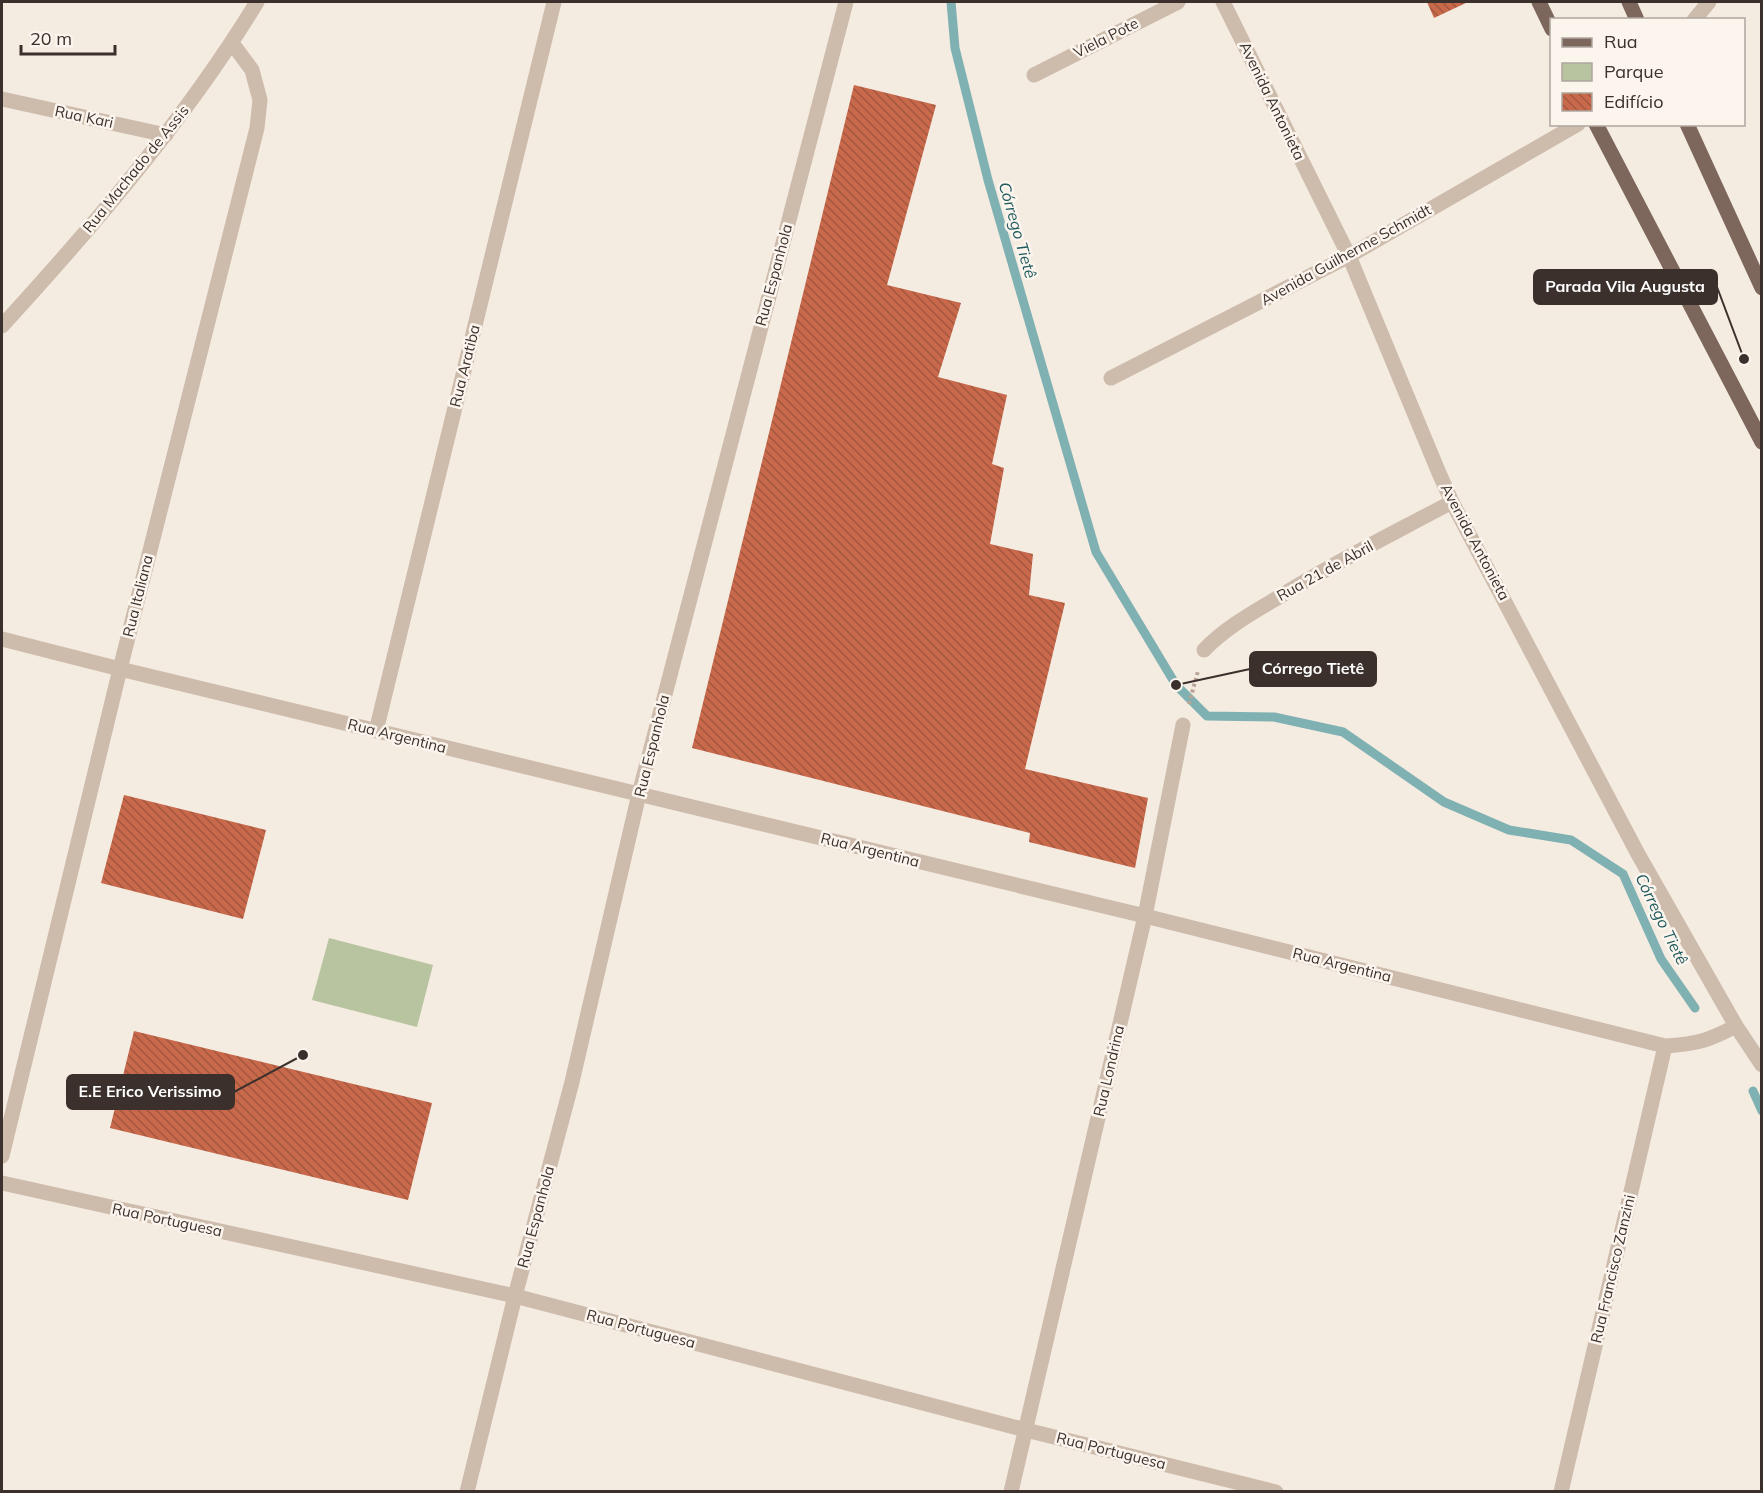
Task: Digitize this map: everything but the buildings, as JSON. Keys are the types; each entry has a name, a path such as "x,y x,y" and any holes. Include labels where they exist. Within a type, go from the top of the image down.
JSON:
{"main road":[{"path":"1539,2 1550,27"},
{"path":"1629,2 1637,18"},
{"path":"1597,126 1761,442"},
{"path":"1688,126 1761,288"}],"street":[{"name":"Rua Machado de Assis","path":"2,326 96,221 166,135 232,43 256,2"},
{"name":"Rua Aratiba","path":"376,731 554,2"},
{"name":"Rua Espanhola","path":"466,1491 514,1296 572,1082 639,794 846,2"},
{"name":"Viela Pote","path":"1034,75 1178,2"},
{"name":"Avenida Antonieta","path":"1223,2 1349,256 1452,502 1638,854 1736,1026 1761,1065"},
{"path":"1696,18 1708,2"},
{"name":"Rua Italiana","path":"2,1156 120,669 257,128 260,100 252,70 232,43"},
{"name":"Rua Kari","path":"2,99 166,135"},
{"name":"Avenida Guilherme Schmidt","path":"1111,378 1349,256 1575,126"},
{"name":"Rua 21 de Abril","path":"1204,650 1219,635 1306,580 1452,502"},
{"name":"Rua Argentina","path":"2,639 1145,916 1665,1046 1712,1039 1736,1026"},
{"name":"Rua Londrina","path":"1011,1491 1145,916 1183,725"},
{"name":"Rua Francisco Zanzini","path":"1561,1491 1665,1046"},
{"name":"Rua Portuguesa","path":"2,1183 514,1296 1026,1430 1276,1491"}],"path":[{"path":"1183,725 1204,650"}],"green space":[{"path":"329,938 433,965 417,1027 312,1000"}],"waterway":[{"name":"Córrego Tietê","path":"951,2 955,48 988,180 1096,552 1176,685 1207,716 1274,717 1343,732 1444,802 1509,830 1571,840 1623,874 1661,959 1695,1008"},
{"name":"Córrego Tietê","path":"1753,1091 1762,1111"}],"place":[{"name":"Parada Vila Augusta","path":"1744,359"},
{"name":"Córrego Tietê","path":"1176,685"},
{"name":"E.E Erico Verissimo","path":"303,1055"}]}
